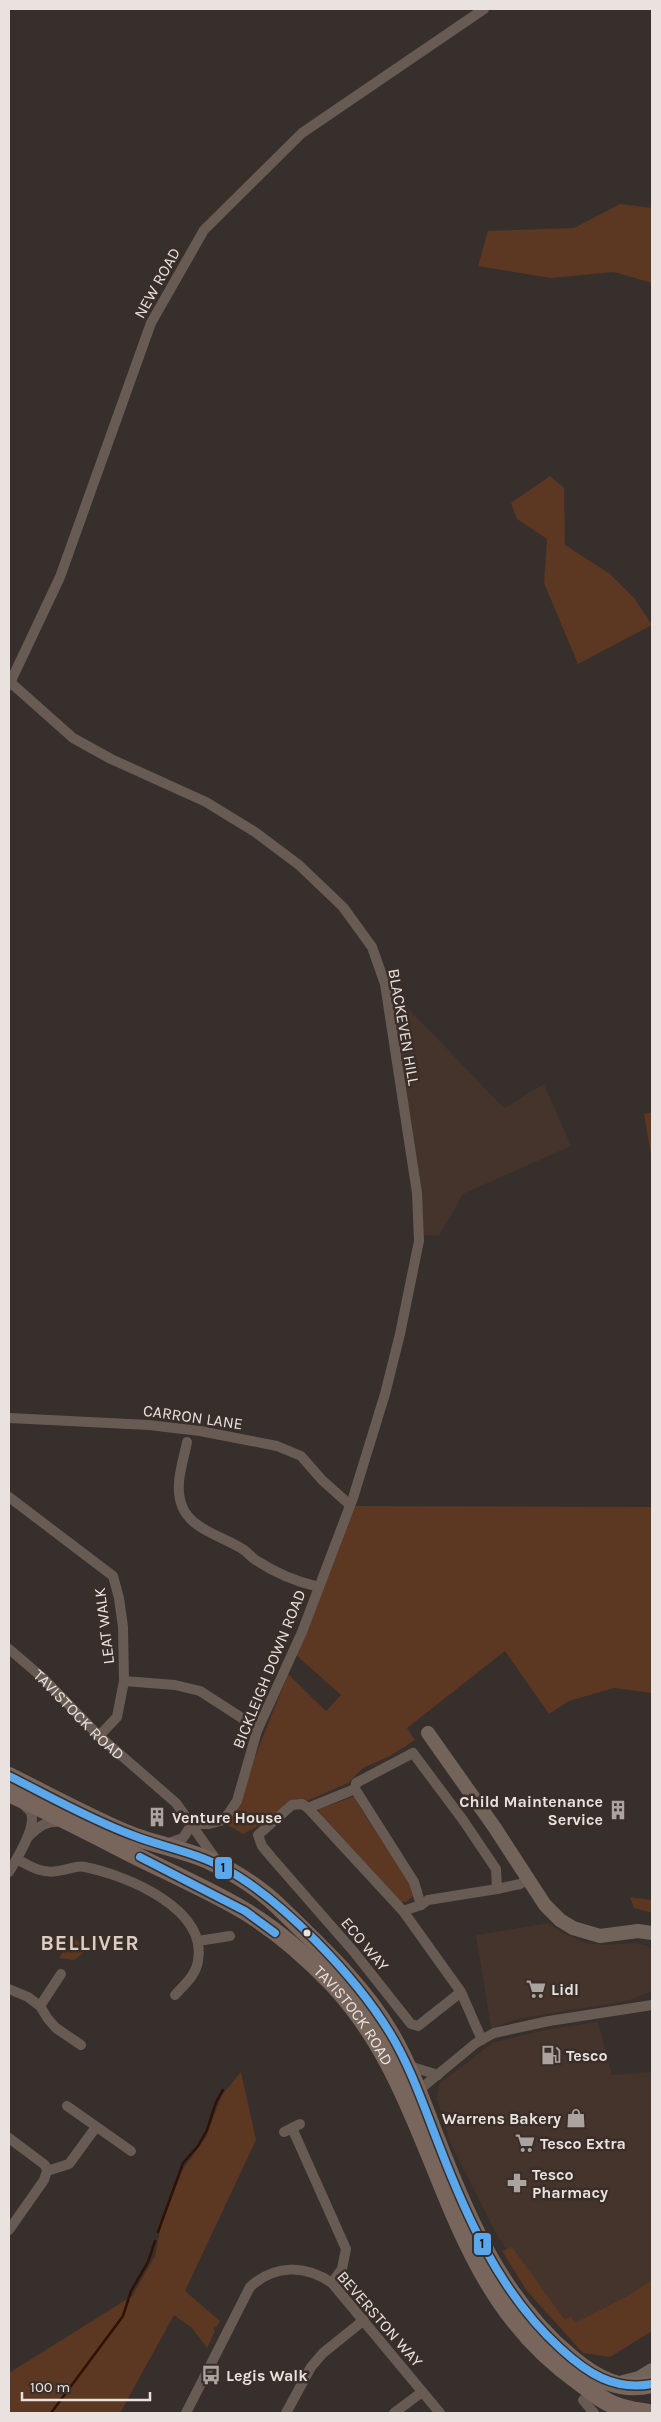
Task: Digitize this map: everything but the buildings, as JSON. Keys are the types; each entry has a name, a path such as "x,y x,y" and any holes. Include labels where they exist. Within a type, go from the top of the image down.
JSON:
{"highway":[{"name":"TAVISTOCK ROAD","path":"9,1776 91,1817 160,1846 207,1860 226,1870 275,1904 359,1990 380,2016 406,2065 455,2218 493,2293 514,2322 545,2355 615,2409 649,2413"},
{"name":"TAVISTOCK ROAD","path":"9,1793 84,1828 245,1911 304,1956 338,1990 369,2029 414,2094 464,2206 507,2288 530,2319 553,2343 589,2373 610,2383 630,2388 652,2384"}],"street":[{"name":"NEW ROAD","path":"10,683 60,577 151,323 204,230 302,133 484,9"},
{"name":"BLACKEVEN HILL","path":"10,683 73,738 111,760 206,802 255,832 299,865 343,907 372,946 385,984 388,1003 416,1193 418,1241 400,1334 385,1394 351,1502"},
{"name":"CARRON LANE","path":"9,1418 149,1425 200,1431 277,1446 301,1456 322,1480 351,1502"},
{"path":"186,1442 179,1476 178,1495 183,1509 194,1522 244,1550 258,1562 278,1573 300,1583 319,1587"},
{"name":"LEAT WALK","path":"9,1497 113,1576 119,1598 123,1627 124,1681 117,1717 99,1736"},
{"name":"BICKLEIGH DOWN ROAD","path":"192,1824 209,1824 224,1820 236,1801 257,1731 294,1650 351,1502"},
{"name":"TAVISTOCK ROAD","path":"9,1649 42,1678 99,1736 176,1803 192,1824 213,1858 226,1870"},
{"path":"124,1681 175,1685 200,1691 245,1720"},
{"path":"428,1733 495,1828 545,1905 560,1920 573,1928 600,1936 638,1931 652,1933"},
{"path":"355,1789 356,1784 413,1753 463,1820 496,1869 497,1889"},
{"path":"355,1789 305,1806 403,1910 461,1992 476,2021 482,2040"},
{"path":"355,1789 414,1882 421,1905"},
{"path":"9,1793 24,1804 32,1814 28,1837 9,1872"},
{"name":"ECO WAY","path":"305,1806 292,1806 258,1835 262,1846 354,1952 411,2024 418,2026 461,1992"},
{"path":"28,1837 39,1826 52,1821 60,1821 84,1828"},
{"path":"160,1846 183,1838 192,1824"},
{"path":"17,1859 45,1873 82,1866 136,1885 169,1902 184,1918 198,1941 198,1961 194,1973 175,1995"},
{"path":"403,1910 421,1905 428,1900 497,1889 520,1884 528,1879"},
{"path":"198,1941 230,1936"},
{"path":"40,2006 61,1974"},
{"path":"9,1989 28,1997 40,2006 56,2028 81,2045"},
{"path":"414,2094 482,2040 494,2033 523,2026 650,2004"},
{"path":"406,2065 438,2075"},
{"path":"67,2106 131,2152"},
{"path":"47,2171 69,2164 96,2127"},
{"path":"292,2128 341,2233 346,2249 342,2269 332,2283"},
{"path":"9,2138 45,2165 47,2171 39,2187 9,2230"},
{"name":"BEVERSTON WAY","path":"186,2413 246,2294 257,2280 277,2270 297,2269 315,2273 332,2283 440,2413"},
{"path":"286,2413 310,2367 364,2320"},
{"path":"610,2383 639,2378 652,2370"},
{"path":"394,2413 422,2392"},
{"path":"583,2400 594,2413"}],"shaded area":[{"path":"620,204 652,208 652,283 614,272 551,278 478,266 488,231 574,228"},
{"path":"550,476 564,488 565,545 610,574 635,599 652,625 578,664 544,583 547,539 517,519 511,503"},
{"path":"405,1005 504,1108 544,1084 571,1146 463,1194 439,1236 423,1235 392,1007"},
{"path":"652,1112 652,1161 644,1114"},
{"path":"352,1506 652,1507 652,1693 614,1688 569,1701 549,1714 505,1651 407,1728 415,1740 390,1756 363,1768 348,1783 302,1803 243,1834 224,1823 233,1812 288,1674 326,1711 341,1695 296,1655"},
{"path":"355,1796 359,1806 414,1890 413,1896 406,1902 401,1902 319,1812 319,1809"},
{"path":"630,1897 652,1900 652,1913 634,1908"},
{"path":"548,1923 563,1933 586,1943 606,1945 635,1943 652,1949 652,1991 627,2001 522,2018 491,2028 476,1935"},
{"path":"73,1937 88,1949 74,1960 59,1958"},
{"path":"598,2022 612,2075 652,2072 652,2280 619,2303 569,2328 540,2296 498,2237 450,2142 437,2099 439,2084 492,2043 549,2029"},
{"path":"241,2072 256,2140 185,2291 220,2321 216,2328 215,2326 213,2328 215,2331 207,2348 192,2328 174,2315 120,2413 9,2413 9,2373 132,2296 155,2256 161,2225 183,2169 206,2137 222,2095"},
{"path":"512,2247 565,2320 571,2316 575,2323 628,2296 652,2280 652,2331 610,2357 583,2353 527,2291 502,2251"}],"waterway":[{"path":"158,2232 183,2163 198,2146 207,2130 216,2102 223,2090"},
{"path":"51,2413 123,2316 131,2291 148,2262 155,2241"}],"transit line":[{"name":"1","path":"9,1776 116,1829 213,1862 270,1899 293,1919 338,1964 358,1988 390,2033 410,2072 460,2197 486,2252 519,2303 560,2348 591,2372 602,2378 625,2385 652,2384"},
{"name":"1","path":"140,1857 245,1911 275,1933"}],"place":[{"name":"Child Maintenance Service","path":"618,1810"},
{"name":"Venture House","path":"157,1817"},
{"name":"Lidl","path":"536,1989"},
{"name":"Tesco","path":"551,2055"},
{"name":"Warrens Bakery","path":"576,2118"},
{"name":"Tesco Extra","path":"525,2143"},
{"name":"Tesco Pharmacy","path":"517,2183"},
{"name":"Legis Walk","path":"211,2375"}],"district":[{"name":"BELLIVER","path":"90,1943"}]}
